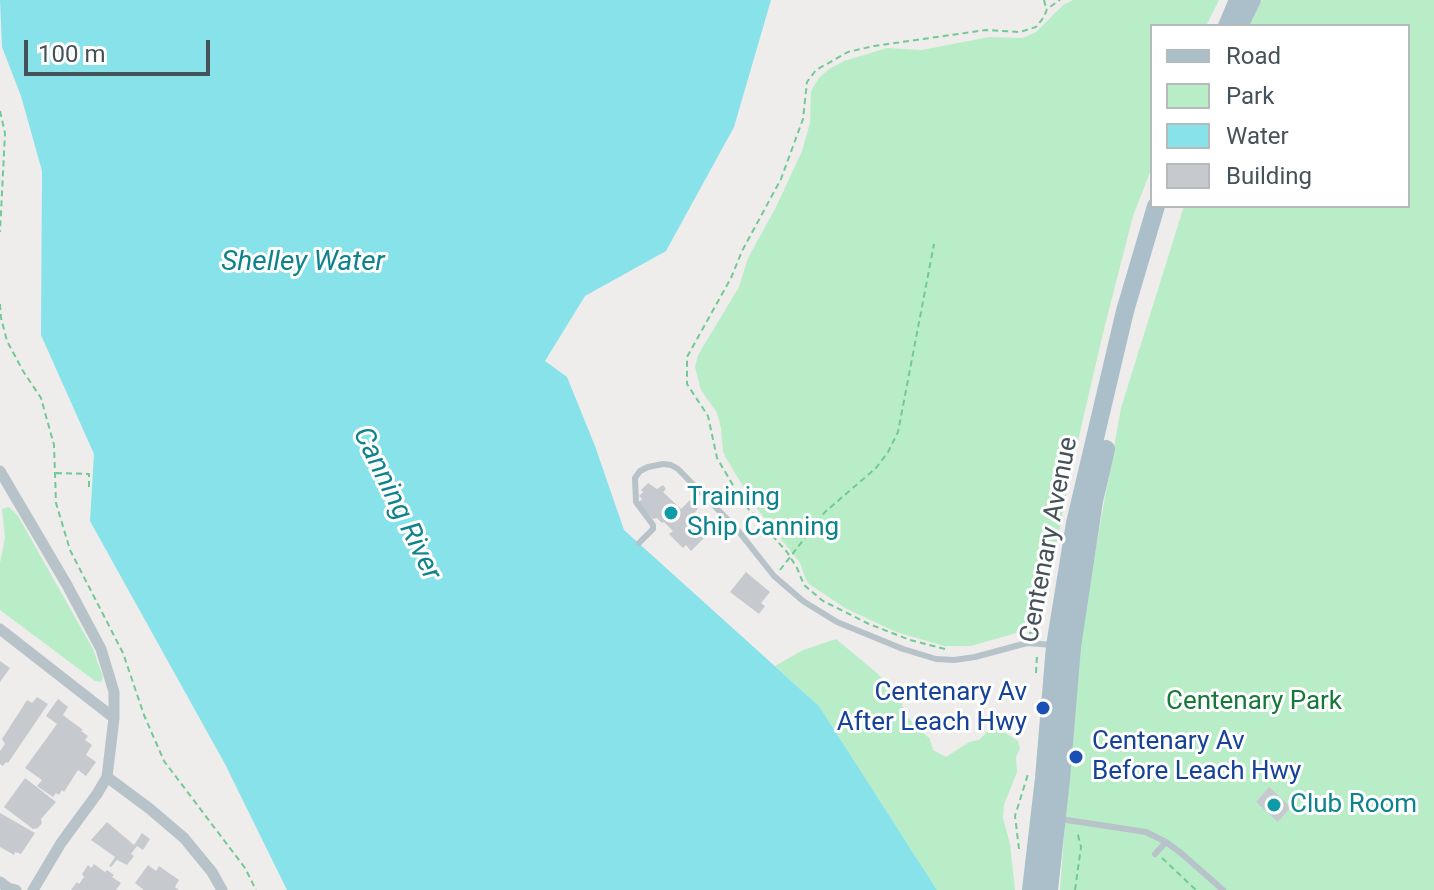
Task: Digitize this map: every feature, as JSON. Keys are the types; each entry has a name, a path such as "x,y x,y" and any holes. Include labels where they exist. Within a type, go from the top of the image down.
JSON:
{"main road":[{"path":"1228,24 1238,0"},
{"path":"1240,24 1252,0"},
{"name":"Centenary Avenue","path":"1049,890 1057,818 1064,647 1075,523 1125,311 1155,208"},
{"name":"Centenary Avenue","path":"1031,890 1064,647 1131,335 1167,208"}],"street":[{"path":"0,471 101,649 114,692 107,777 33,890"},
{"path":"0,629 114,718"},
{"path":"107,777 184,838 212,872 222,890"},
{"path":"0,882 16,890"}],"lane":[{"path":"639,543 653,529 653,525 636,502 635,478 648,467 671,465 736,528 774,576 803,601 837,622 936,659 975,657 1027,643 1064,647"},
{"path":"1057,818 1146,832 1166,842 1223,890"},
{"path":"1156,853 1166,842"},
{"path":"1197,866 1204,858"}],"path":[{"path":"1044,0 1047,9"},
{"path":"946,650 869,624 823,601 804,585 790,558 744,504 717,458 708,416 687,384 687,357 781,179 803,119 807,82 816,70 848,52 874,46 986,30 1020,32 1036,27 1047,9 1060,0"},
{"path":"0,111 5,133 0,232"},
{"path":"774,576 825,512 876,468 898,432 934,244"},
{"path":"0,304 7,341 41,398 54,445 56,503 70,550 123,653 164,761 245,868 256,890"},
{"path":"55,473 89,474 89,489"},
{"path":"1028,634 1040,631"},
{"path":"1075,890 1081,857 1077,833 1079,821"},
{"path":"1079,834 1084,833"},
{"path":"1156,853 1196,890"}],"green space":[{"path":"1073,0 1219,0 1207,24 1150,24 1150,172 1133,216 1104,329 1070,475 1042,618 1037,627 971,646 944,646 896,632 845,608 809,584 800,563 755,506 726,458 717,413 701,390 695,367 698,355 739,287 748,258 802,151 810,123 811,91 819,78 844,61 887,48 922,50 989,37 1023,38 1036,32 1063,5"},
{"name":"Centenary Park","path":"1262,0 1434,0 1434,890 1060,890 1078,647 1121,408 1183,208 1410,208 1410,24 1250,24"},
{"path":"9,507 18,516 93,649 103,677 101,682 95,681 0,610 0,563 5,538 2,509"},
{"path":"836,639 898,695 907,717 930,739 933,750 946,757 969,742 979,740 992,727 1018,741 1017,772 1004,805 1003,818 1010,844 1015,890 937,890 819,706 775,666 803,650"}],"water":[{"name":"Shelley Water","path":"0,0 771,0 734,127 666,251 585,296 545,361 567,377 624,530 819,706 937,890 287,890 225,764 90,521 94,454 41,335 42,171 21,96 2,47"}],"building":[{"name":"Training Ship Canning","path":"648,483 657,489 663,485 666,489 663,492 681,509 690,500 698,509 689,518 706,536 691,551 686,545 683,548 669,534 673,531 664,522 653,519 638,503 642,499 639,496 643,492 641,490"},
{"path":"746,572 770,592 761,603 765,606 759,614 730,592"},
{"path":"0,661 10,668 0,682"},
{"path":"37,697 48,704 3,766 0,764 0,751 5,744 2,739 27,700 32,703"},
{"path":"58,699 68,707 63,715 88,736 85,740 92,745 86,755 96,762 86,776 78,770 64,792 62,790 53,797 37,786 42,780 25,768 57,724 46,716"},
{"path":"25,778 56,802 41,819 38,828 33,829 4,807"},
{"name":"Club Room","path":"1269,787 1291,807 1278,822 1256,802"},
{"path":"0,813 35,833 21,854 15,852 14,855 0,847"},
{"path":"107,822 134,845 142,833 150,839 143,850 137,846 127,865 117,860 109,866 115,857 91,840"},
{"path":"94,864 105,872 107,870 121,883 116,890 71,890 84,877 82,874 88,865 91,868"},
{"path":"148,865 156,871 159,866 179,880 175,887 179,890 144,890 135,883"}],"place":[{"name":"Training Ship Canning","path":"671,513"},
{"name":"Centenary Av After Leach Hwy","path":"1043,708"},
{"name":"Centenary Av Before Leach Hwy","path":"1076,757"},
{"name":"Club Room","path":"1274,805"}],"water label":[{"name":"Canning River","path":"396,504"}]}
